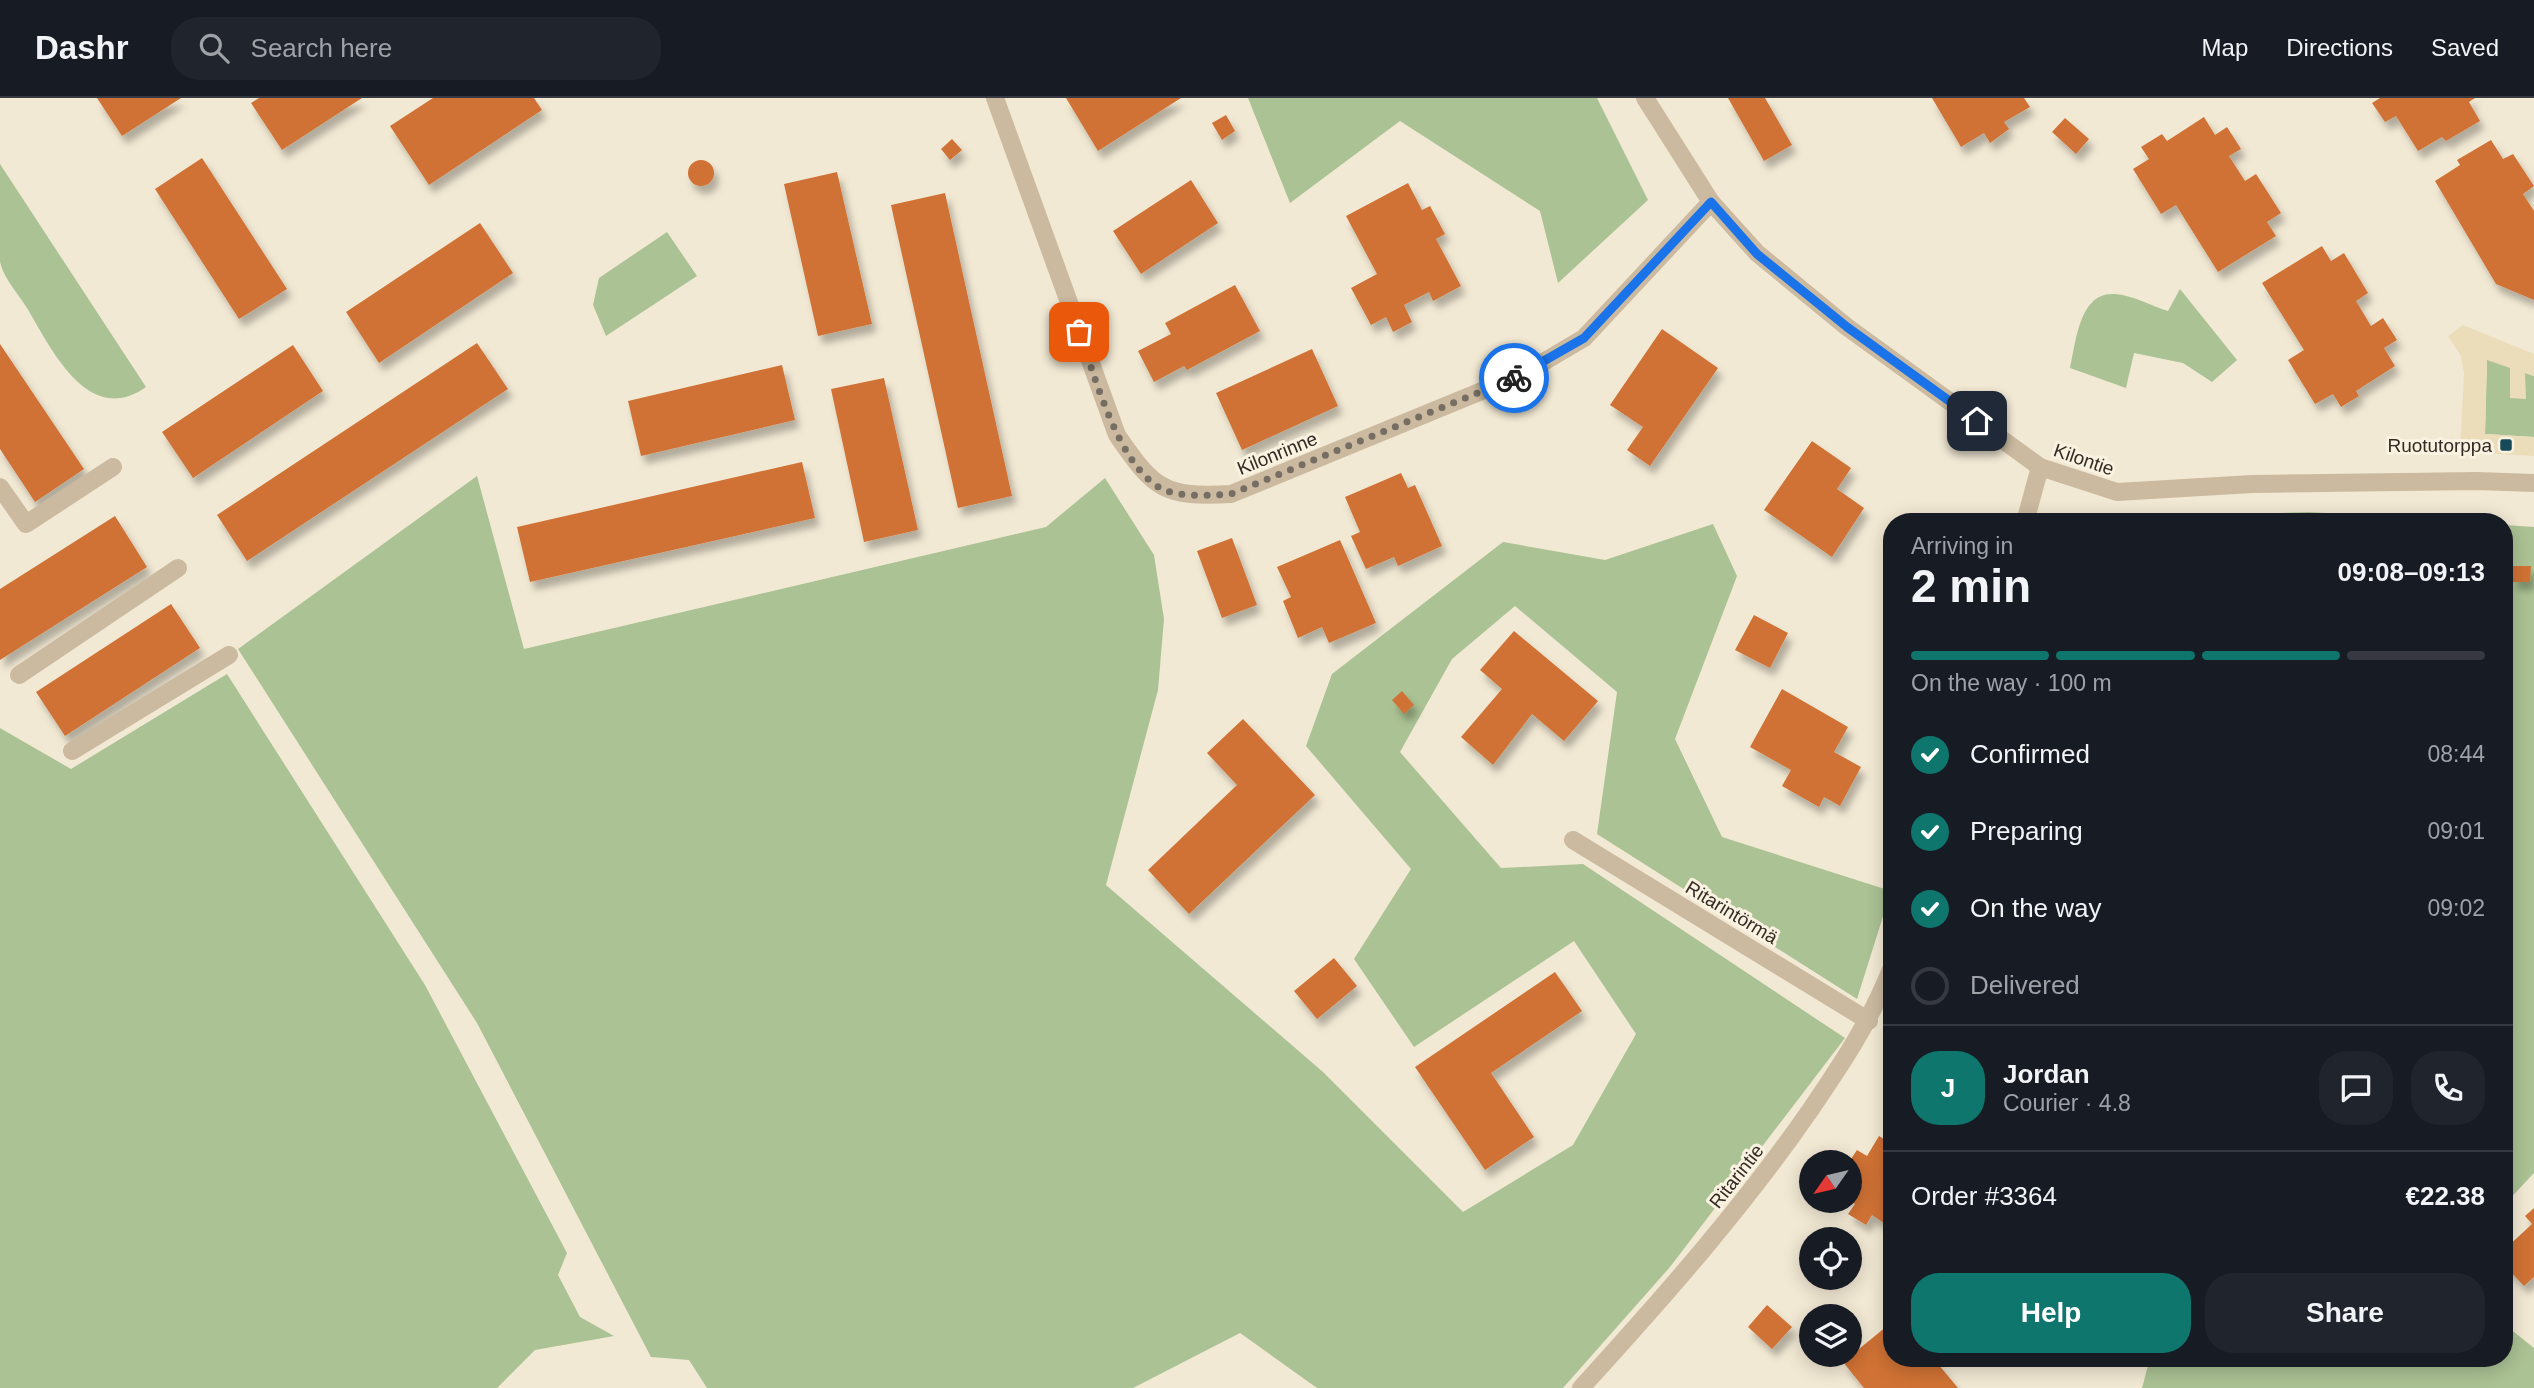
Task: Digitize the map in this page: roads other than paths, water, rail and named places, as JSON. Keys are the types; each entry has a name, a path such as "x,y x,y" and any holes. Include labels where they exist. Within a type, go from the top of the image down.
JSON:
{"street":[{"name":"Kilonrinne","path":"995,98 1116,435 1140,469 1158,486 1196,496 1231,494 1523,374 1558,355 1584,338 1711,202"},
{"name":"Kilontie","path":"1645,98 1711,202 1757,254 1847,327 2040,467 2117,492 2252,484 2477,481 2534,483"},
{"path":"0,487 26,524 113,467"},
{"path":"2027,513 2040,467"},
{"path":"19,675 178,569"},
{"path":"72,751 229,655"},
{"name":"Ritarintörmä","path":"1573,840 1869,1021"},
{"name":"Ritarintie","path":"1581,1388 1682,1276 1773,1164 1869,1021 1883,988"}],"place":[{"name":"Ruotutorppa","path":"2506,445"}]}
